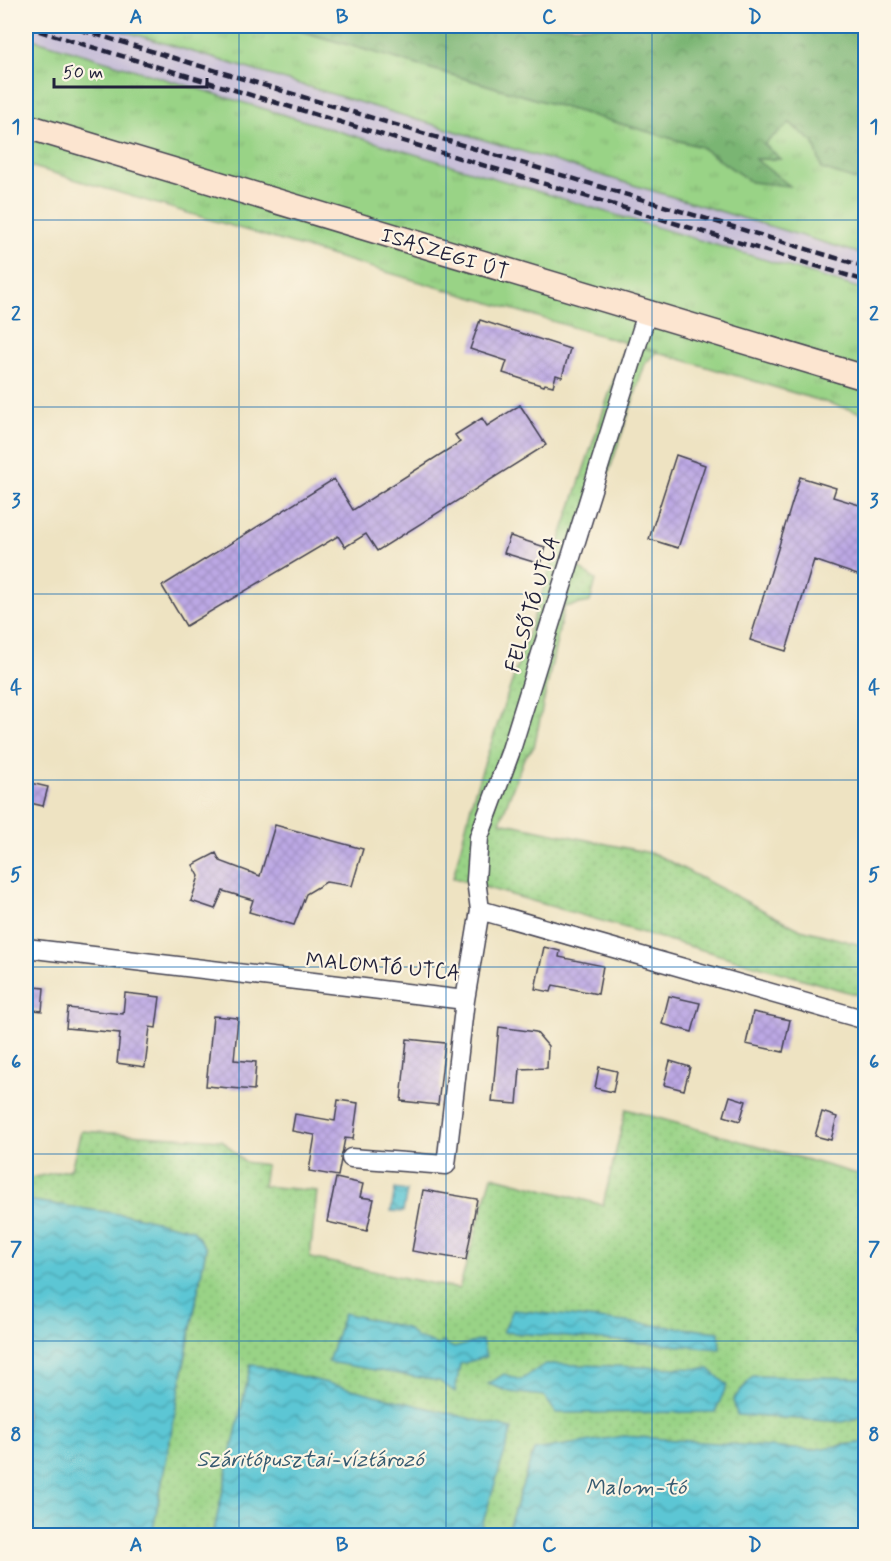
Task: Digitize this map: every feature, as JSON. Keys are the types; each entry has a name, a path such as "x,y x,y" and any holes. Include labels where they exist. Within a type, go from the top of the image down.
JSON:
{"main road":[{"name":"ISASZEGI ÚT","path":"26,126 866,378"}],"street":[{"name":"FELSŐTÓ UTCA","path":"480,910 476,880 479,837 513,742 646,313"},
{"name":"MALOMTÓ UTCA","path":"26,948 465,1000 480,910"},
{"path":"480,910 866,1020"},
{"path":"351,1158 446,1165 465,1000"}],"shaded area":[{"path":"26,26 107,26 865,255 865,290 26,37"}],"green space":[{"path":"107,26 283,26 701,147 751,182 788,185 755,159 780,159 763,145 789,123 814,143 822,169 865,183 865,255"},
{"path":"283,26 865,26 865,183 822,169 814,143 790,123 764,144 781,159 755,159 790,186 751,182 701,147"},
{"path":"26,37 865,290 865,414 26,165"},
{"path":"626,344 657,351 645,364 580,559 579,568 596,580 590,602 564,607 534,747 524,758 500,822 655,854 797,928 865,946 865,997 453,878 474,794"},
{"path":"626,1109 865,1176 865,1442 809,1450 534,1450 506,1535 479,1535 511,1429 251,1365 213,1535 152,1535 206,1248 139,1217 26,1200 26,1179 71,1169 81,1131 222,1140 244,1162 266,1165 263,1186 317,1191 310,1258 459,1289 492,1176 603,1205"}],"water":[{"path":"395,1189 407,1191 403,1212 391,1211"},
{"name":"Száritópusztai-víztározó","path":"26,1200 139,1217 193,1230 206,1248 152,1535 26,1535"},
{"path":"865,1292 865,1347 854,1334"},
{"path":"513,1310 719,1332 720,1349 503,1332"},
{"path":"344,1313 406,1328 417,1338 438,1345 443,1342 454,1348 482,1340 486,1357 460,1364 455,1392 439,1381 328,1362"},
{"name":"Száritópusztai-víztározó","path":"251,1364 512,1429 479,1535 213,1535"},
{"path":"545,1364 709,1369 727,1385 715,1412 556,1413 544,1396 510,1392 488,1384 504,1374 521,1380"},
{"path":"753,1376 863,1378 865,1416 843,1422 737,1415 733,1400"},
{"name":"Malom-tó","path":"624,1436 809,1450 865,1442 865,1535 506,1535 534,1450"}],"building":[{"path":"480,320 570,349 562,377 556,375 553,386 545,384 544,386 503,373 507,361 470,349"},
{"path":"520,405 546,445 377,551 366,534 345,547 338,536 186,626 162,586 334,479 353,510 460,442 455,435 482,418 487,426"},
{"path":"676,455 705,465 678,548 649,539"},
{"path":"800,477 836,488 833,497 866,507 866,578 814,560 786,651 750,640"},
{"path":"510,536 545,547 540,564 504,553"},
{"path":"26,782 48,787 43,806 26,802"},
{"path":"275,825 363,849 352,886 326,882 306,894 294,925 249,912 253,900 223,891 215,909 191,901 199,876 193,865 216,853 220,861 260,876"},
{"path":"544,947 560,951 559,957 603,966 598,994 553,985 551,992 535,989"},
{"path":"26,986 44,988 42,1011 26,1009"},
{"path":"125,993 160,997 156,1028 150,1027 145,1067 117,1063 120,1033 66,1028 68,1008 123,1014"},
{"path":"669,996 700,1003 692,1032 662,1024"},
{"path":"753,1012 790,1020 783,1052 746,1044"},
{"path":"213,1016 238,1018 234,1060 256,1062 254,1090 206,1086"},
{"path":"499,1027 536,1032 548,1046 547,1068 520,1069 517,1104 492,1102"},
{"path":"407,1039 445,1043 438,1105 401,1101"},
{"path":"670,1061 690,1067 684,1090 664,1085"},
{"path":"599,1067 617,1071 613,1092 595,1088"},
{"path":"730,1096 746,1101 740,1121 724,1116"},
{"path":"338,1100 358,1103 353,1139 345,1138 338,1176 309,1171 315,1135 292,1131 295,1114 335,1121"},
{"path":"822,1112 837,1117 831,1140 815,1136"},
{"path":"336,1178 363,1184 360,1197 374,1199 367,1231 327,1222"},
{"path":"423,1190 477,1199 466,1260 412,1251"}],"railway":[{"path":"68,26 866,267"},
{"path":"26,27 866,281"}]}
